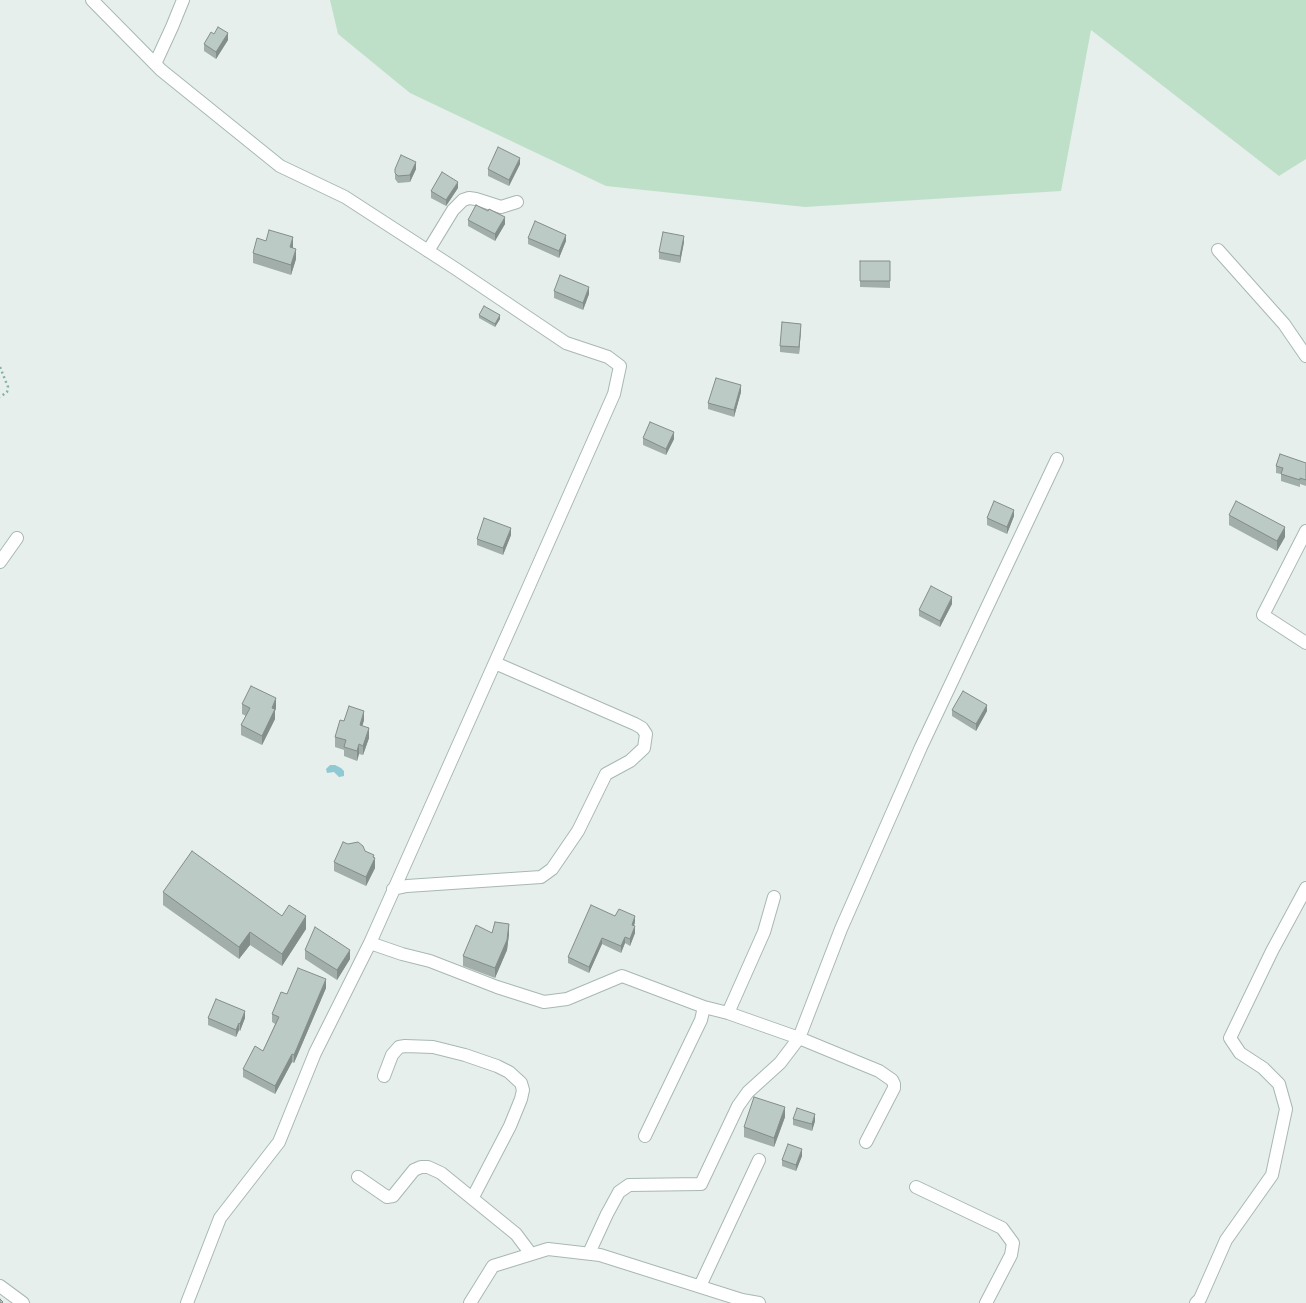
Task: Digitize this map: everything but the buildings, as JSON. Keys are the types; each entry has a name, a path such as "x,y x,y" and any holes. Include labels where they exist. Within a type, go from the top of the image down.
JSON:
{"street":[{"path":"155,64 183,0"},
{"path":"99,2 155,64 180,86 280,166 345,197 566,343 608,357 620,366 614,394 495,663 393,888 370,943 315,1053 279,1142 220,1218 187,1303"},
{"path":"428,251 453,210 463,200 469,198 476,199 501,207 517,202"},
{"path":"1218,250 1284,324 1306,356"},
{"path":"589,1253 619,1192 629,1185 701,1184 738,1106 748,1092 780,1063 799,1038 841,929 921,748 1057,459"},
{"path":"1306,531 1263,615 1306,643"},
{"path":"0,562 17,538"},
{"path":"393,888 541,877 552,869 578,831 606,774 630,761 644,748 646,734 642,728 635,724 495,663"},
{"path":"1196,1303 1200,1299 1226,1240 1272,1175 1286,1109 1279,1084 1263,1068 1240,1053 1230,1038 1272,951 1306,888"},
{"path":"728,1013 764,932 774,897"},
{"path":"370,943 402,954 430,961 497,987 544,1002 567,999 606,984 622,976 704,1007 728,1013 799,1038 879,1071 892,1080 894,1088 866,1142"},
{"path":"644,1136 701,1020 704,1007"},
{"path":"384,1076 392,1055 398,1047 434,1047 465,1055 496,1066 509,1072 521,1083 523,1090 521,1099 510,1126 473,1198"},
{"path":"700,1286 759,1160"},
{"path":"358,1177 388,1197 393,1196 414,1170 421,1167 428,1167 441,1173 473,1198 516,1234 532,1254"},
{"path":"916,1187 1002,1228 1013,1243 1011,1255 986,1303"},
{"path":"470,1303 493,1266 548,1249 600,1254 742,1300 759,1303"},
{"path":"0,1286 23,1303"}],"path":[{"path":"0,367 8,388 7,392 0,397"}],"green space":[{"path":"330,0 1306,0 1306,159 1279,176 1091,30 1061,191 805,207 606,186 410,93 338,34"}],"water":[{"path":"330,765 335,765 341,768 344,771 344,776 339,777 334,772 327,773 326,769"}]}
